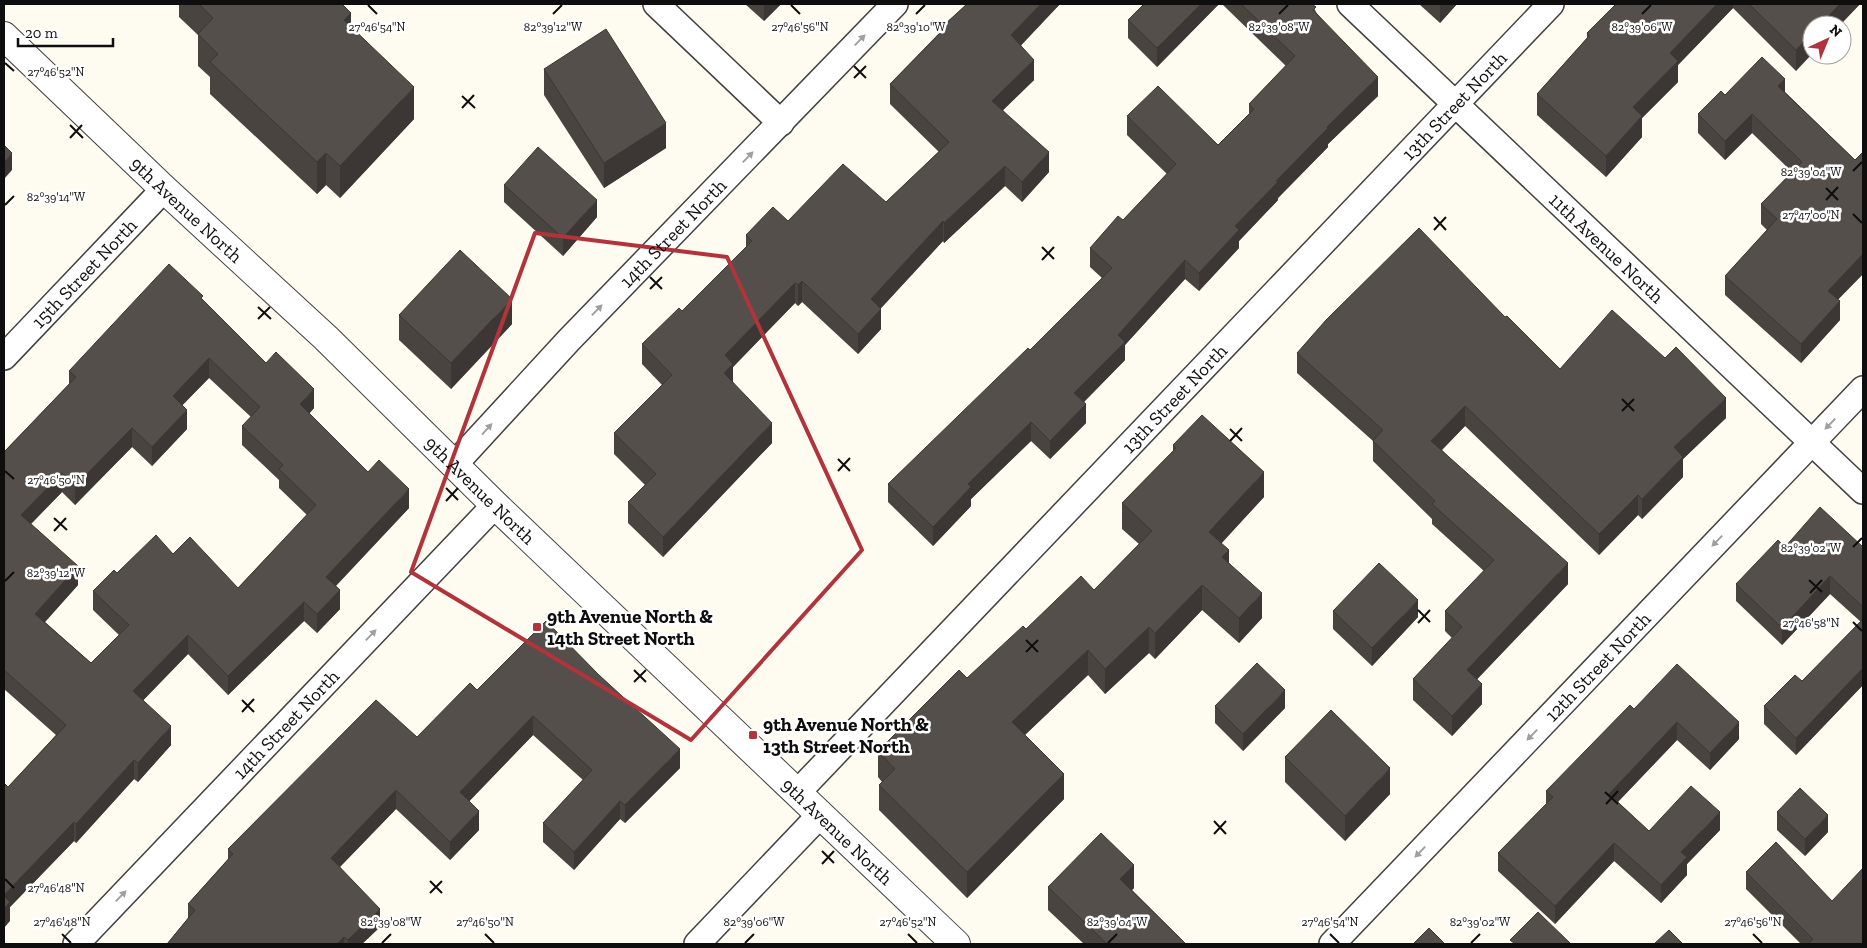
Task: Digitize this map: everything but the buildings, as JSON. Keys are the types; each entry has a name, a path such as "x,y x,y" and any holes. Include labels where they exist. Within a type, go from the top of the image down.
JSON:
{"street":[{"path":"656,4 781,123"},
{"name":"14th Street North","path":"454,465 569,340 895,4"},
{"name":"11th Avenue North","path":"1350,4 1863,491"},
{"name":"13th Street North","path":"797,793 1551,4"},
{"name":"9th Avenue North","path":"4,36 164,189 326,338 495,505 956,944"},
{"name":"15th Street North","path":"4,357 164,189"},
{"name":"12th Street North","path":"1332,944 1863,389"},
{"name":"14th Street North","path":"76,944 495,505"},
{"path":"697,944 820,815"}],"highlighted area":[{"path":"535,233 727,257 862,550 691,740 411,572"}],"place":[{"name":"9th Avenue North & 14th Street North","path":"537,627"},
{"name":"9th Avenue North & 13th Street North","path":"753,735"}]}
